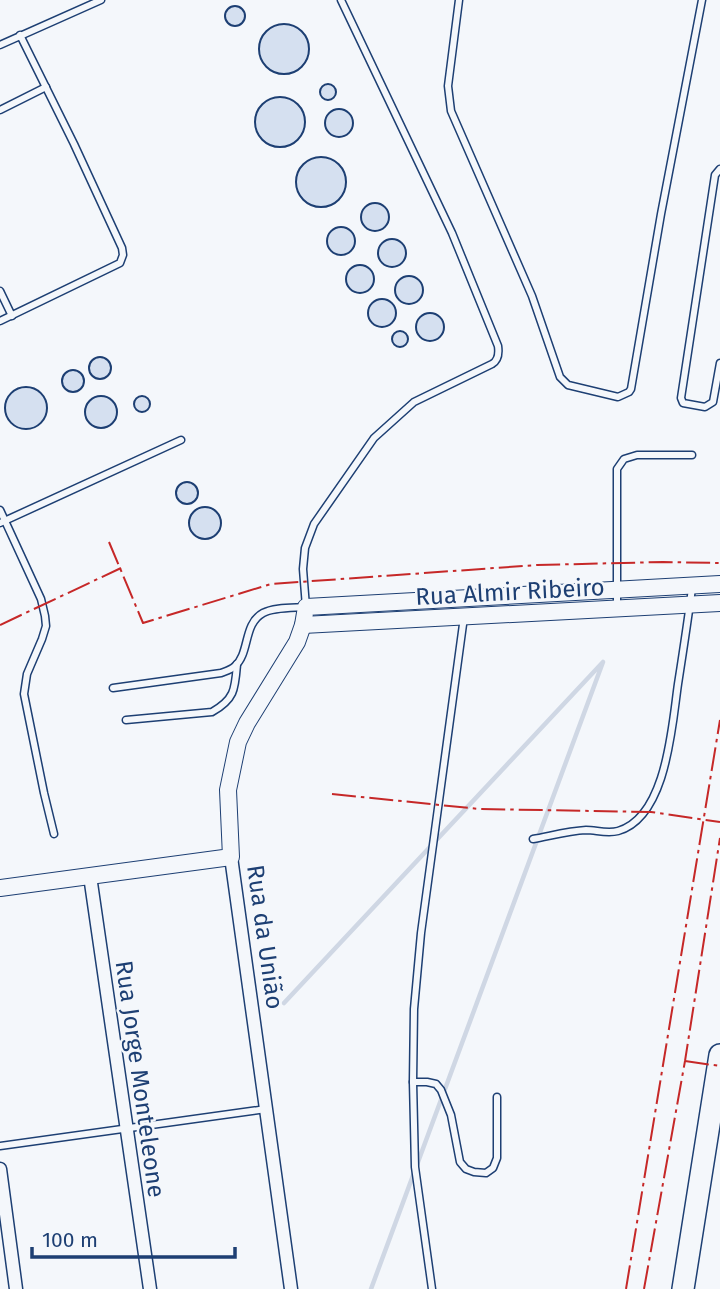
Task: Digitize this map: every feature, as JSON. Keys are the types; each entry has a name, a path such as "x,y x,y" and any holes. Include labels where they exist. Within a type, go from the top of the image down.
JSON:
{"highway":[{"path":"684,1289 720,1055"}],"street":[{"name":"Rua Almir Ribeiro","path":"306,607 720,584"},
{"name":"Rua Almir Ribeiro","path":"303,625 720,603"},
{"name":"Rua da União","path":"291,1289 231,857 229,790 239,743 247,723 296,642 306,607"},
{"path":"0,888 231,857"},
{"name":"Rua Jorge Monteleone","path":"90,876 150,1289"},
{"path":"0,1169 16,1289"}],"lane":[{"path":"0,45 101,0"},
{"path":"113,688 220,673 237,664 242,658 247,637 256,618 261,614 306,607 303,569 305,548 314,524 374,438 414,402 496,362 498,346 452,233 341,0"},
{"path":"459,0 448,86 451,111 532,296 560,377 568,385 618,397 631,389 702,0"},
{"path":"0,321 120,263 123,255 20,36"},
{"path":"0,110 46,87"},
{"path":"720,169 715,175 681,398 683,403 705,407 713,402 720,363"},
{"path":"0,291 12,316"},
{"path":"2,522 181,440"},
{"path":"617,609 617,469 624,459 637,454 692,455"},
{"path":"0,510 2,522 41,599 46,616 46,626 27,674 24,694 54,834"},
{"path":"533,838 585,830 618,831 642,814 651,801 667,758 692,586"},
{"path":"432,1289 415,1167 414,1009 464,617"},
{"path":"126,720 212,712 224,705 233,694 237,664"},
{"path":"413,1082 436,1084 441,1090 451,1115 460,1162 466,1169 474,1172 486,1173 493,1168 497,1158 497,1097"},
{"path":"0,1146 266,1109"}],"building":[{"path":"235,6 242,9 245,16 242,23 235,26 228,23 225,16 228,9"},
{"path":"284,24 302,31 309,49 302,67 284,74 266,67 259,49 266,31"},
{"path":"328,84 334,86 334,98 328,100 322,98 320,92 322,86"},
{"path":"280,97 298,104 305,122 298,140 280,147 262,140 255,122 262,104"},
{"path":"339,109 349,113 353,123 349,133 339,137 329,133 325,123 329,113"},
{"path":"321,157 339,164 346,182 339,200 321,207 303,200 296,182 303,164"},
{"path":"375,203 385,207 389,217 385,227 375,231 365,227 361,217 365,207"},
{"path":"341,227 351,231 355,241 351,251 341,255 331,251 327,241 331,231"},
{"path":"392,239 402,243 406,253 402,263 392,267 382,263 378,253 382,243"},
{"path":"360,265 370,269 374,279 370,289 360,293 350,289 346,279 350,269"},
{"path":"409,276 419,280 423,290 419,300 409,304 399,300 395,290 399,280"},
{"path":"382,299 392,303 396,313 392,323 382,327 372,323 368,313 372,303"},
{"path":"430,313 440,317 444,327 440,337 430,341 420,337 416,327 420,317"},
{"path":"400,331 406,333 406,345 400,347 394,345 392,339 394,333"},
{"path":"100,357 110,364 111,368 104,378 100,379 90,372 89,368 96,358"},
{"path":"73,370 83,377 84,381 77,391 73,392 63,385 62,381 69,371"},
{"path":"26,387 41,393 47,408 41,423 26,429 11,423 5,408 11,393"},
{"path":"101,396 112,401 117,412 112,423 101,428 90,423 85,412 90,401"},
{"path":"142,396 148,398 148,410 142,412 136,410 134,404 136,398"},
{"path":"187,482 197,489 198,493 191,503 187,504 177,497 176,493 183,483"},
{"path":"205,507 216,512 221,523 216,534 205,539 194,534 189,523 194,512"}],"waterway":[{"path":"284,1003 603,662 371,1289"}],"power":[{"path":"109,542 143,623 271,584 537,565 720,563"},
{"path":"0,625 121,568"},
{"path":"626,1289 720,720"},
{"path":"332,794 479,809 651,812 720,822"},
{"path":"644,1289 685,1061 720,838"},
{"path":"685,1061 720,1066"}]}
